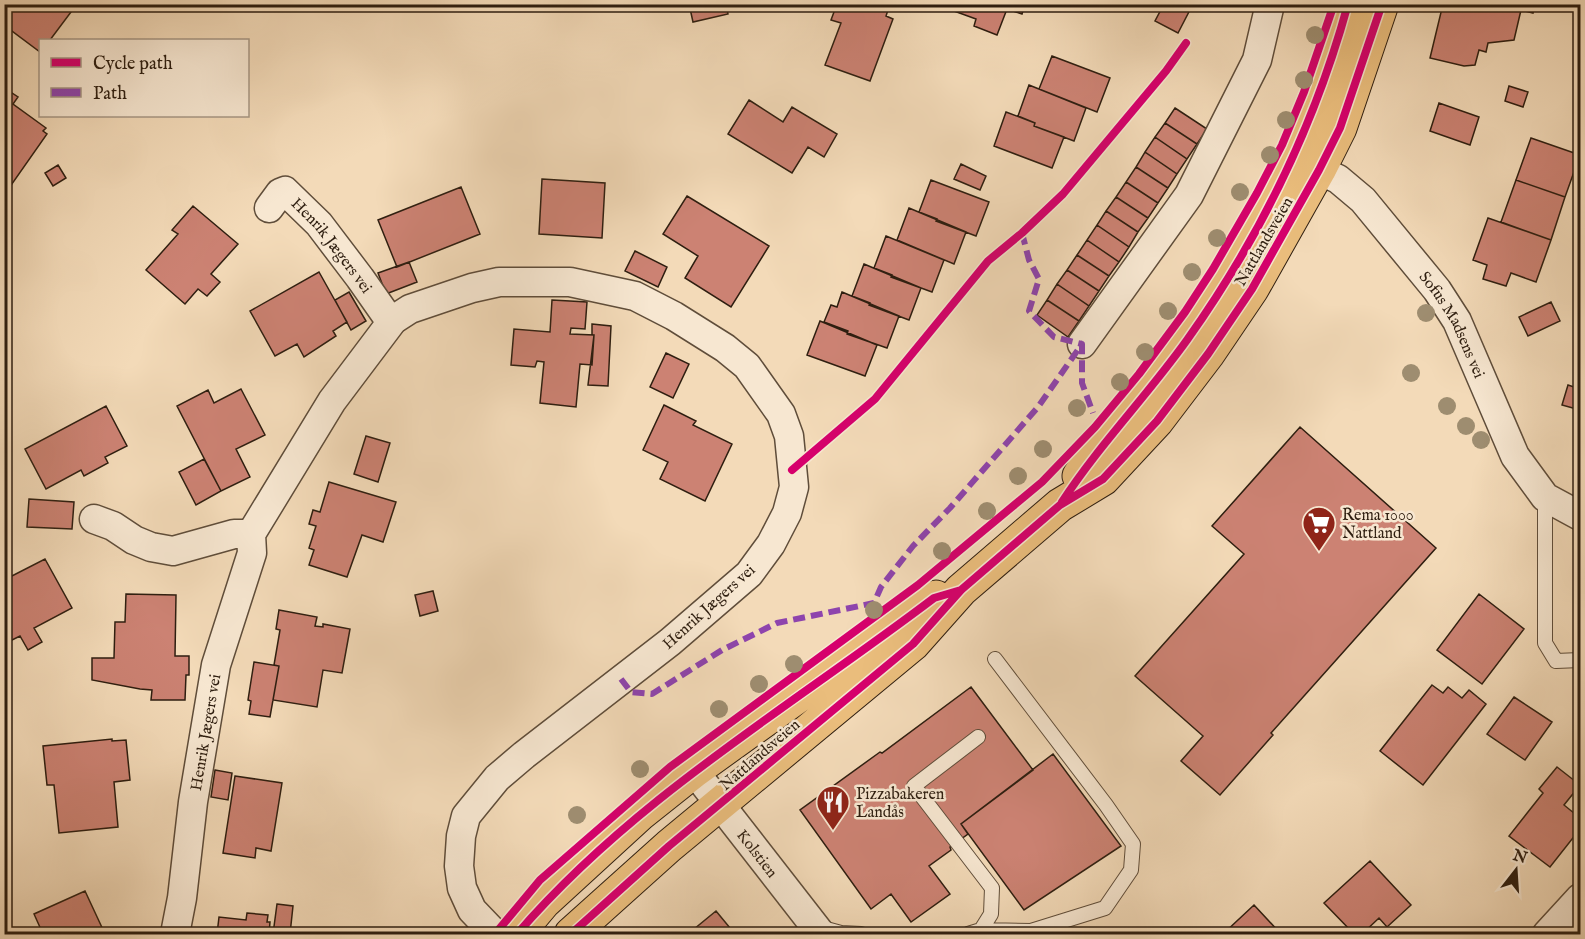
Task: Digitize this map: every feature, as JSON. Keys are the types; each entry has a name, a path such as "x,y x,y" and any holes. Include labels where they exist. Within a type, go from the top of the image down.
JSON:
{"main road":[{"name":"Nattlandsveien","path":"1306,164 1322,82 1348,4"},
{"name":"Nattlandsveien","path":"571,934 669,846 913,644 961,590 1060,505 1085,466 1138,405 1188,339 1244,252 1306,164 1340,128 1382,4"},
{"name":"Nattlandsveien","path":"517,934 544,902 640,814 694,771 934,597 961,590"}],"street":[{"path":"1082,344 1189,195 1257,60 1270,4"},
{"name":"Sofus Madsens vei","path":"1306,164 1338,179 1363,200 1437,290 1457,321 1515,456 1545,497 1581,516"},
{"name":"Henrik Jægers vei","path":"269,208 280,193 285,191 319,224 388,318 393,320"},
{"name":"Henrik Jægers vei","path":"175,934 182,898 193,802 216,665 252,553 251,534 332,401 393,320 411,309 472,288 499,282 570,282 635,296 674,316 725,348 747,366 781,414 789,436 794,487 787,513 771,544 750,574 670,642 497,778 466,816 461,836 459,866 462,888 472,910 495,934"},
{"path":"94,519 113,526 134,540 151,547 173,551 234,534 251,534"},
{"name":"Kolstien","path":"694,771 818,930"},
{"path":"1547,934 1581,898"}],"lane":[{"path":"1545,497 1545,643 1556,662 1581,660"},
{"path":"974,932 1031,931 1105,908 1131,870 1133,844 995,659"},
{"path":"974,932 991,915 992,888 914,786 978,737"},
{"path":"818,930 861,934"}],"building":[{"path":"4,4 77,4 51,39 39,39 39,51 4,25"},
{"path":"689,4 726,4 728,14 693,22"},
{"path":"837,4 890,4 886,16 893,19 870,81 825,65 841,23 831,20"},
{"path":"956,4 1025,4 1022,14 1007,9 997,35 974,26 976,19 954,11"},
{"path":"1164,4 1193,4 1178,33 1155,21"},
{"path":"1443,4 1535,4 1533,13 1521,10 1514,40 1488,43 1486,52 1479,50 1475,65 1464,66 1430,58"},
{"path":"1052,56 1110,78 1097,112 1039,89"},
{"path":"1029,85 1086,108 1074,141 1034,126 1035,123 1018,116"},
{"path":"1509,86 1528,92 1523,107 1505,101"},
{"path":"6,89 18,97 13,104 46,128 43,131 47,134 7,191 4,189 4,91"},
{"path":"749,100 783,122 792,107 837,134 824,157 808,147 792,173 728,134"},
{"path":"1439,103 1479,117 1470,145 1430,131"},
{"path":"1175,108 1207,129 1197,144 1165,123"},
{"path":"1006,112 1064,137 1052,168 994,146"},
{"path":"1165,123 1197,144 1187,159 1155,137"},
{"path":"1155,137 1187,159 1177,174 1145,152"},
{"path":"1531,138 1580,155 1565,197 1516,180"},
{"path":"1145,152 1177,174 1168,188 1136,167"},
{"path":"961,164 986,176 980,190 954,179"},
{"path":"58,165 66,178 53,186 45,173"},
{"path":"1136,167 1168,188 1158,203 1126,182"},
{"path":"542,179 605,183 602,238 539,234"},
{"path":"931,180 989,202 976,236 919,212"},
{"path":"1516,180 1565,197 1551,240 1501,222"},
{"path":"1126,182 1158,203 1148,218 1116,197"},
{"path":"461,187 480,234 397,267 378,220"},
{"path":"687,196 769,246 731,307 685,278 698,256 663,234"},
{"path":"1116,197 1148,218 1138,232 1106,211"},
{"path":"193,206 238,244 211,274 220,282 207,296 198,289 185,304 146,270 178,234 172,230"},
{"path":"909,208 966,232 954,264 897,240"},
{"path":"1106,211 1138,232 1129,247 1097,225"},
{"path":"1488,218 1551,240 1536,282 1511,273 1506,286 1483,279 1487,265 1473,260"},
{"path":"1097,225 1129,247 1119,262 1087,240"},
{"path":"886,236 944,260 932,292 891,277 892,275 874,268"},
{"path":"1087,240 1119,262 1109,276 1077,255"},
{"path":"635,251 667,267 658,287 625,271"},
{"path":"1077,255 1109,276 1099,291 1067,270"},
{"path":"409,262 417,282 386,294 378,273"},
{"path":"864,264 921,288 909,320 852,296"},
{"path":"1067,270 1099,291 1089,306 1057,284"},
{"path":"319,272 347,322 333,331 336,336 304,357 297,344 275,356 250,311"},
{"path":"1057,284 1089,306 1079,321 1047,300"},
{"path":"349,292 366,321 351,330 335,300"},
{"path":"842,292 899,316 887,348 847,334 848,331 824,322 831,305 837,307"},
{"path":"552,300 587,302 585,329 571,328 570,334 594,335 592,365 580,364 576,407 540,403 544,362 537,361 535,367 511,365 514,329 550,332"},
{"path":"1047,300 1079,321 1068,337 1037,315"},
{"path":"1551,302 1560,321 1528,336 1519,317"},
{"path":"820,321 877,345 865,376 807,355"},
{"path":"592,324 611,326 608,386 588,385 594,335 592,335"},
{"path":"666,353 689,364 673,398 650,387"},
{"path":"1568,385 1580,389 1580,410 1562,405"},
{"path":"241,389 265,435 236,449 250,477 221,491 177,406 208,390 214,403"},
{"path":"664,405 696,421 693,425 732,444 705,501 660,479 668,462 643,450"},
{"path":"106,406 127,446 105,457 108,463 84,476 81,470 46,489 25,449"},
{"path":"1300,427 1436,548 1271,733 1273,735 1220,795 1181,761 1203,736 1135,676 1244,554 1212,526"},
{"path":"366,436 390,443 378,482 354,474"},
{"path":"204,459 221,491 196,505 179,472"},
{"path":"329,482 396,502 383,542 362,535 347,577 309,565 314,550 309,548 316,526 309,524 313,510 320,512"},
{"path":"29,499 74,502 72,529 27,527"},
{"path":"45,559 72,608 34,628 42,642 28,650 20,636 4,644 4,580"},
{"path":"433,591 438,611 420,616 415,595"},
{"path":"126,594 176,595 175,656 189,656 185,700 151,700 152,690 92,680 92,658 114,658 115,622 125,622"},
{"path":"1479,594 1524,629 1482,684 1437,650"},
{"path":"279,610 317,617 315,626 323,627 323,624 350,629 342,673 323,670 317,707 273,700 279,666 274,665 280,630 276,629"},
{"path":"254,662 279,666 270,717 249,714 251,701 248,700"},
{"path":"1432,685 1443,693 1448,687 1462,698 1469,690 1486,704 1423,785 1380,751"},
{"path":"971,687 1033,770 961,824 968,834 929,866 950,894 911,922 891,894 871,909 800,810"},
{"path":"1514,697 1552,722 1525,760 1487,734"},
{"path":"112,739 112,741 126,740 130,780 114,782 118,827 59,833 54,785 47,785 43,746"},
{"path":"1053,754 1121,846 1024,910 961,824"},
{"path":"1557,767 1580,785 1564,805 1580,818 1580,829 1550,867 1509,836 1543,793 1539,789"},
{"path":"215,770 232,773 228,800 211,797"},
{"path":"235,776 282,783 271,851 256,848 255,858 223,853"},
{"path":"1370,861 1411,905 1387,927 1379,918 1362,934 1354,934 1324,903"},
{"path":"85,891 105,934 43,934 34,914"},
{"path":"277,904 293,906 290,934 273,934"},
{"path":"1254,905 1281,934 1223,934"},
{"path":"716,911 735,934 688,934"},
{"path":"247,913 268,915 269,934 217,934 219,917 246,920"}],"marked path":[{"path":"1022,233 1029,260 1039,279 1029,311 1054,337 1082,344"},
{"path":"621,679 631,692 652,694 722,650 777,623 874,603 881,587 913,546 950,508 1038,407 1082,344 1082,383 1093,413"}],"cycle path":[{"path":"495,934 540,880 670,767 918,585 1042,482 1095,427 1139,374 1185,312 1257,193 1282,145 1304,92 1334,4"},
{"path":"1062,502 1187,340 1238,262 1261,221 1302,136 1335,49 1348,4"},
{"path":"571,934 669,846 913,644 961,590 1060,505 1103,479 1157,421 1208,354 1252,289 1319,170 1340,128 1382,4"},
{"path":"792,470 875,399 988,261 1063,194 1166,71 1186,43"},
{"path":"517,934 563,885 663,796 934,598 961,590"}],"place":[{"name":"Rema 1000 Nattland","path":"1319,552"},
{"name":"Pizzabakeren Landås","path":"833,831"}]}
